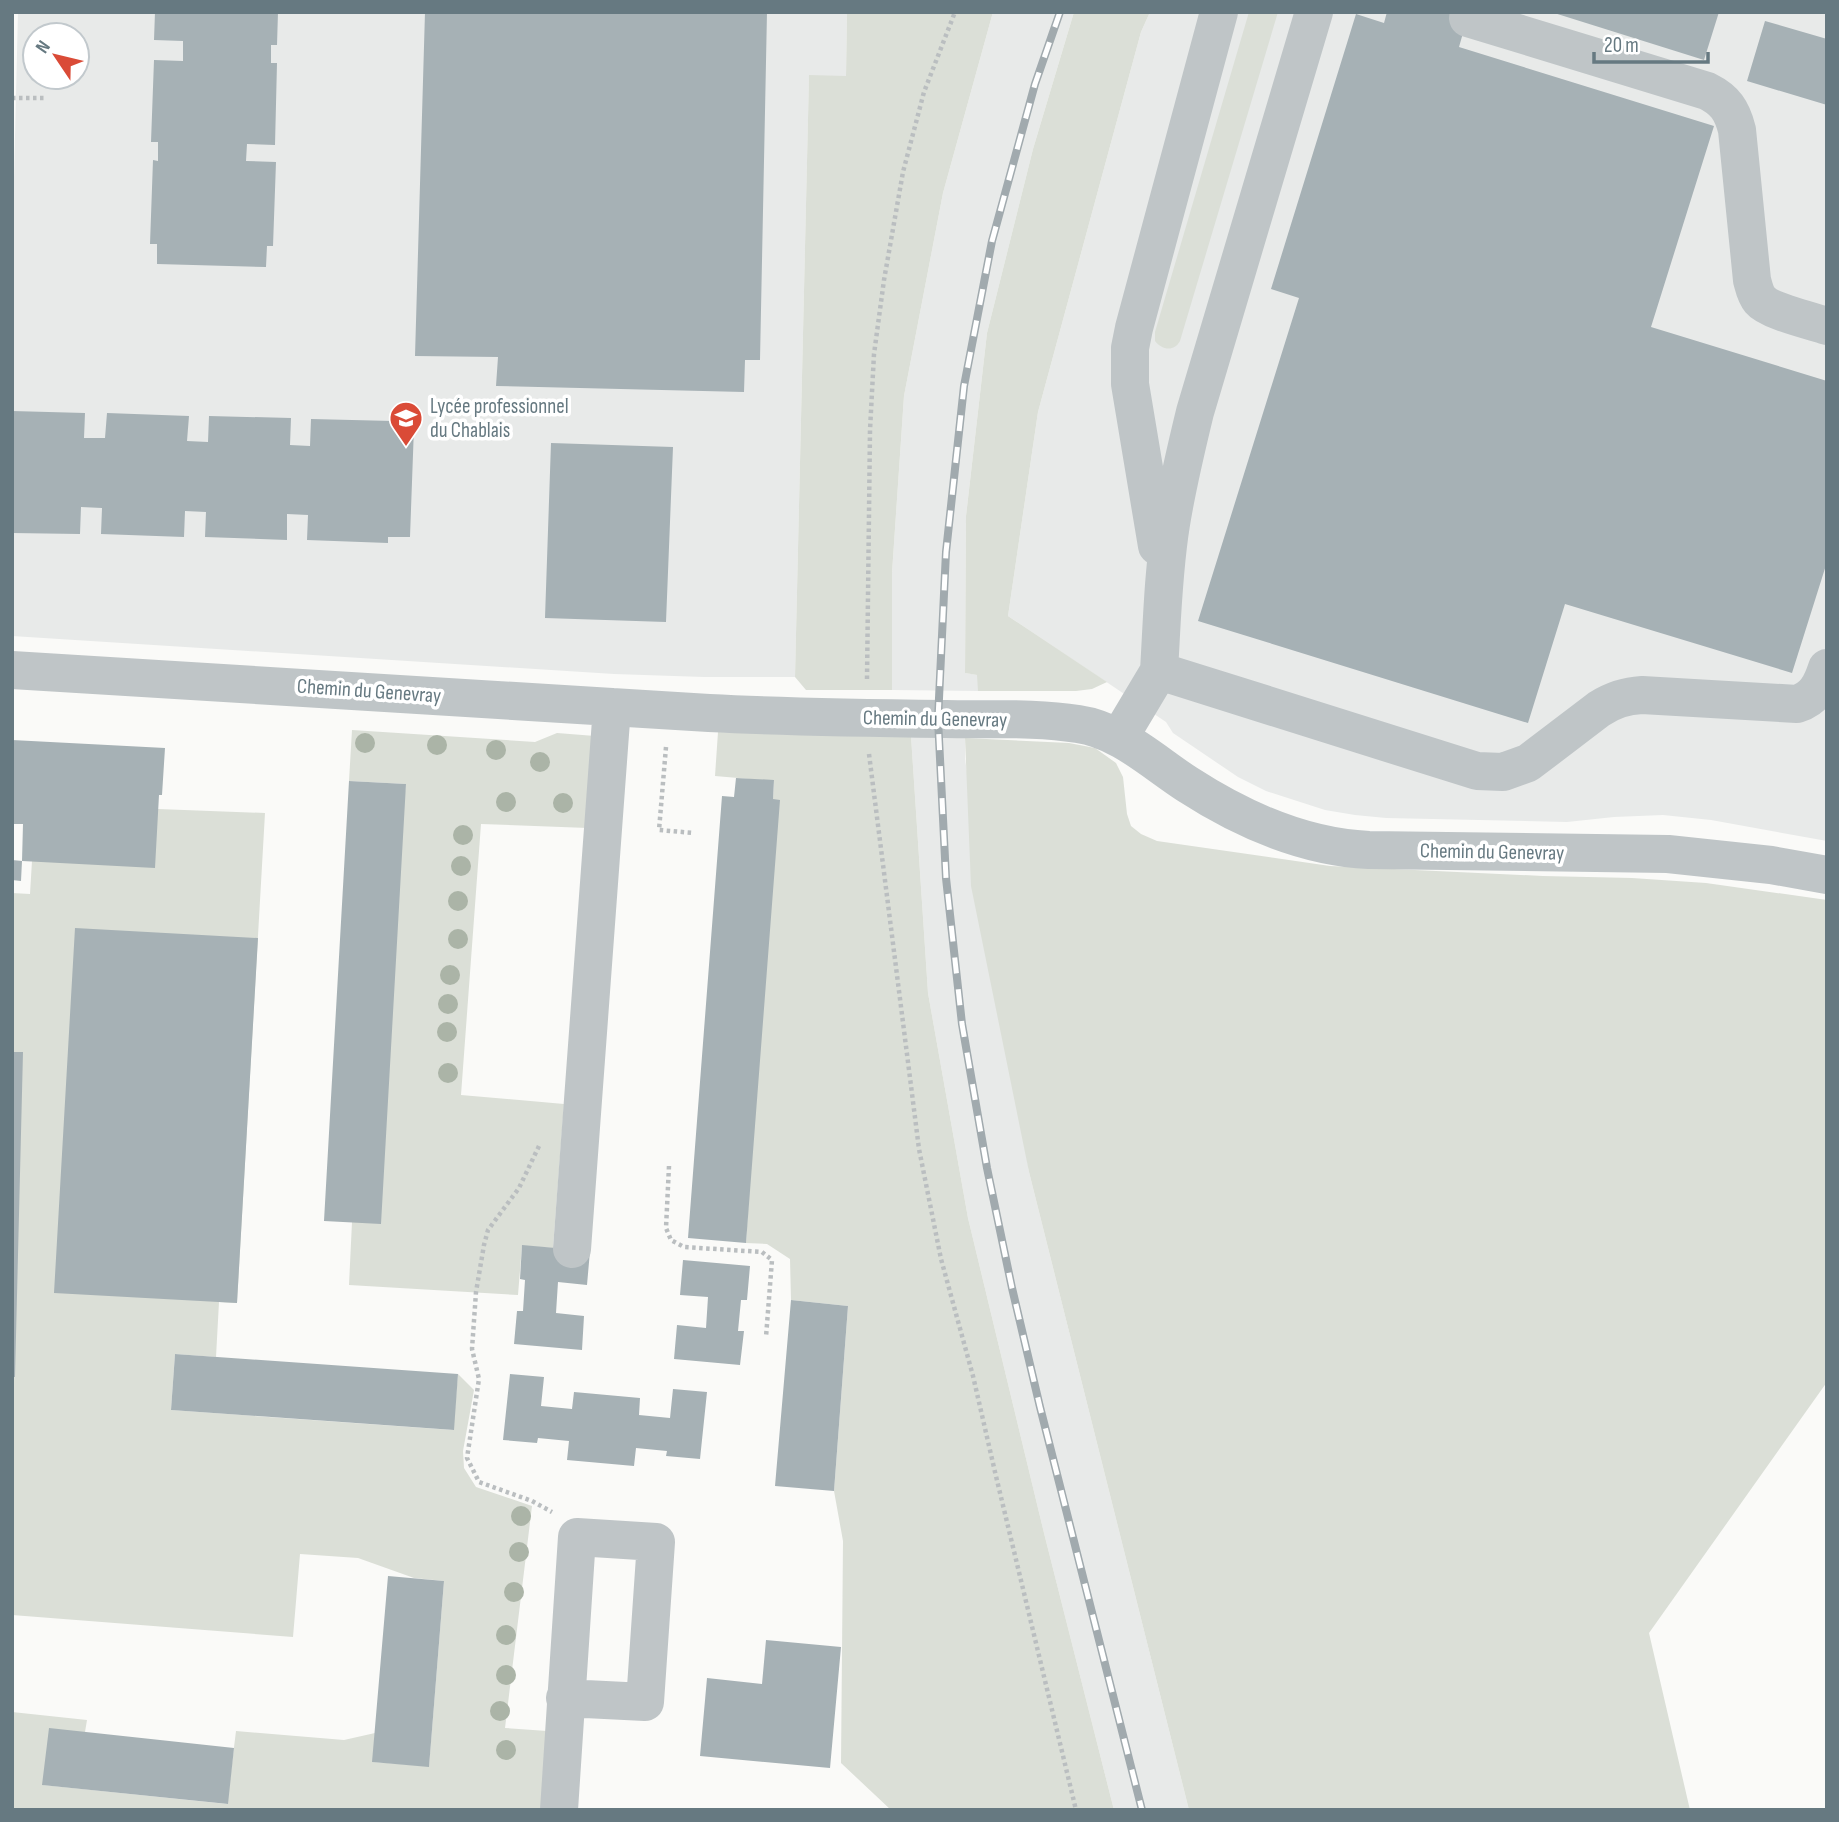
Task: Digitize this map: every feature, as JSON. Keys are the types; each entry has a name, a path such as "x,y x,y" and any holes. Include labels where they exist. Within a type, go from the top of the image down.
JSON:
{"street":[{"path":"1164,587 1130,384 1130,348 1219,12"},
{"path":"1118,738 1159,671 1164,587 1171,525 1182,465 1195,412 1314,12"},
{"path":"1468,18 1707,91 1718,97 1728,106 1737,130 1755,292 1762,303 1771,308 1827,326"},
{"path":"1159,671 1477,771 1490,772 1516,769 1528,763 1599,709 1626,696 1797,704 1818,691 1827,668"},
{"name":"Chemin du Genevray","path":"12,670 668,710 1068,723 1089,726 1118,738 1148,755 1198,791 1247,818 1296,836 1332,845 1368,850 1668,854 1827,874"},
{"path":"572,1249 612,707"},
{"path":"559,1810 565,1698"}],"path":[{"path":"955,12 924,92 904,172 884,280 874,354 868,513 866,718 919,1149 941,1259 973,1376 1076,1810"},
{"path":"12,98 47,98"},
{"path":"668,710 659,830 694,833"},
{"path":"532,1501 479,1482 467,1458 480,1378 472,1349 476,1292 484,1245 488,1230 519,1188 542,1140"},
{"path":"669,1166 666,1228 671,1240 684,1247 762,1252 772,1260 766,1337"}],"shaded area":[{"name":"Lycée professionnel du Chablais","path":"18,12 847,12 846,76 809,76 795,677 614,674 12,636 12,261"},
{"path":"847,12 993,12 943,193 904,396 892,573 892,690 806,690 795,677 809,75 846,76"},
{"path":"993,12 1074,12 1033,149 987,333 966,516 965,673 978,675 978,691 892,690 892,573 904,396 943,193"},
{"path":"1074,12 1150,12 1141,32 1038,412 1008,616 1107,682 1092,689 1076,691 978,691 977,675 965,673 966,516 987,333 1033,149"},
{"path":"1150,12 1827,12 1827,841 1711,820 1663,815 1567,822 1386,818 1325,810 1266,791 1238,777 1173,733 1166,722 1008,616 1038,412 1141,32"},
{"path":"1249,12 1278,12 1180,341 1175,347 1164,348 1155,341 1155,332"},
{"path":"352,730 535,742 557,733 595,736 588,828 481,824 461,1095 564,1104 553,1248 522,1246 518,1295 349,1285 352,1222 406,784 349,781"},
{"path":"718,732 911,736 928,993 968,1218 1114,1810 891,1810 841,1763 843,1541 834,1491 848,1306 791,1300 790,1259 767,1244 746,1243 774,781 715,776"},
{"path":"911,736 965,738 965,759 1029,1172 1189,1810 1114,1810 968,1218 928,993"},
{"path":"965,738 1069,743 1095,748 1116,763 1123,777 1131,826 1157,841 1330,866 1706,883 1827,900 1827,1382 1649,1633 1690,1810 1189,1810 1029,1172 971,886"},
{"path":"158,809 265,813 237,1303 219,1302 216,1357 175,1354 171,1410 453,1430 458,1374 474,1390 463,1451 464,1468 476,1487 532,1506 505,1728 547,1731 543,1810 12,1810 12,1712 87,1720 85,1732 43,1785 227,1804 236,1731 344,1740 375,1733 373,1762 429,1766 444,1581 414,1578 358,1558 300,1554 293,1637 12,1615 12,893 30,894 32,861"}],"building":[{"path":"155,12 278,12 277,45 271,45 271,63 277,63 275,145 247,144 246,161 276,162 273,246 267,246 266,267 157,264 157,244 150,244 153,160 158,161 158,142 151,142 154,60 183,61 183,41 154,40"},
{"path":"425,12 767,12 760,360 745,360 744,392 496,386 498,357 415,356"},
{"path":"1387,12 1469,12 1459,47 1714,126 1651,327 1827,381 1827,562 1792,673 1565,604 1528,723 1198,621 1299,298 1271,289 1356,14 1384,23"},
{"path":"1551,12 1719,12 1704,60"},
{"path":"1765,21 1827,39 1827,105 1747,81"},
{"path":"12,411 85,413 84,438 105,438 107,413 189,416 187,441 208,442 209,416 291,418 290,445 310,446 311,419 393,421 392,427 414,427 410,537 388,537 388,543 307,540 308,515 287,514 287,540 205,537 206,512 185,511 184,537 101,534 102,508 81,507 80,534 12,533"},
{"path":"551,443 673,447 666,622 545,618"},
{"path":"12,740 165,748 155,868 22,861 23,824 12,824"},
{"path":"736,778 774,780 773,799 780,800 746,1243 688,1238 722,796 734,797"},
{"path":"349,781 406,784 381,1224 324,1221"},
{"path":"12,860 22,861 21,881 12,880"},
{"path":"75,928 258,938 237,1303 54,1293"},
{"path":"12,1052 23,1052 15,1377 12,1377"},
{"path":"522,1245 590,1251 587,1285 558,1282 556,1313 584,1316 582,1350 514,1344 517,1311 523,1311 525,1280 520,1279"},
{"path":"683,1260 750,1266 747,1300 741,1300 738,1331 744,1331 740,1365 674,1359 677,1325 706,1328 708,1297 680,1295"},
{"path":"791,1300 848,1306 834,1491 775,1486"},
{"path":"175,1354 458,1374 454,1430 171,1410"},
{"path":"510,1374 544,1377 541,1406 572,1409 574,1392 640,1398 639,1415 670,1418 673,1389 707,1392 700,1459 666,1456 667,1451 636,1448 634,1466 567,1460 569,1441 538,1438 537,1443 503,1440"},
{"path":"388,1576 444,1581 429,1767 372,1762"},
{"path":"766,1640 841,1647 830,1768 700,1756 707,1678 762,1684"},
{"path":"49,1728 234,1748 228,1804 42,1785"}],"railway":[{"path":"1060,12 1035,84 992,241 964,386 946,552 938,719 946,878 962,1024 987,1168 1040,1407 1142,1810"}],"place":[{"name":"Lycée professionnel du Chablais","path":"406,448"}]}
